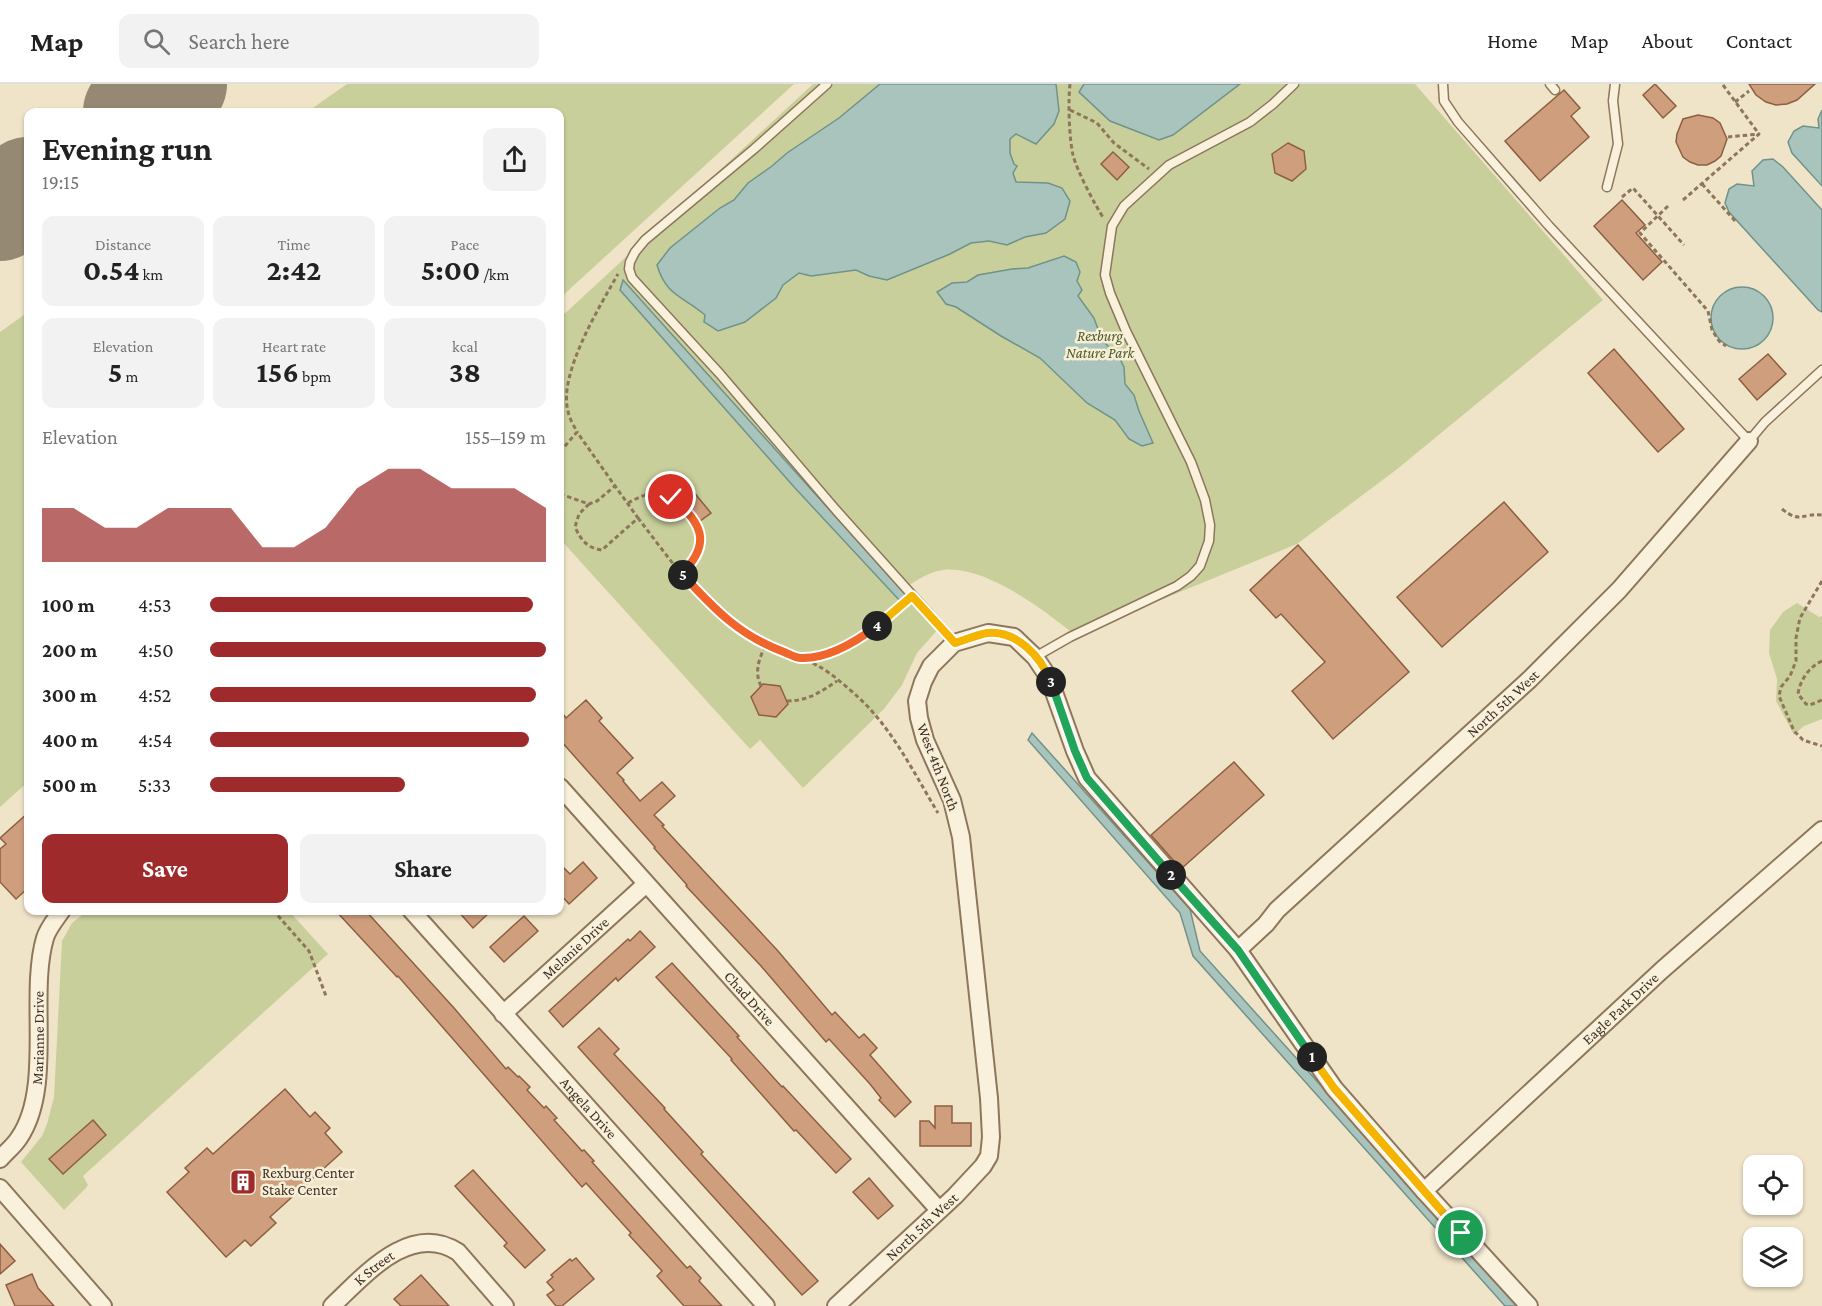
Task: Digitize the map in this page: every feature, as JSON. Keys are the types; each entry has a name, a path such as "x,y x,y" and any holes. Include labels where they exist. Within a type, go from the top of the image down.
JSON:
{"street":[{"name":"North 5th West","path":"1238,950 1266,924 1277,909 1530,679 1611,598 1749,441"},
{"name":"West 4th North","path":"991,1137 989,1098 961,837 952,800 925,740 917,701 931,666 955,643 988,633 1014,637 1035,657 1049,678 1087,778 1238,950 1334,1088 1529,1306"},
{"name":"Chad Drive","path":"564,792 939,1210"},
{"name":"Eagle Park Drive","path":"1424,1191 1662,970 1822,830"},
{"name":"Melanie Drive","path":"503,1014 646,884"},
{"name":"Marianne Drive","path":"0,1159 19,1138 34,1098 38,1063 41,964 46,937 59,915"},
{"name":"Angela Drive","path":"415,915 766,1306"},
{"name":"North 5th West","path":"836,1306 983,1166 988,1156 991,1137"},
{"path":"0,1188 103,1306"},
{"name":"K Street","path":"332,1306 370,1270 393,1253 413,1245 434,1243 449,1246 458,1252 505,1306"}],"lane":[{"path":"826,84 645,240 635,252 629,269 632,278 720,374 955,643"},
{"path":"1035,657 1177,586 1200,566 1209,541 1210,525 1205,500 1191,462 1126,331 1110,293 1105,275 1111,230 1124,206 1169,165 1250,122 1274,104 1294,84"},
{"path":"1443,84 1444,101 1458,122 1549,226 1749,441 1765,422 1822,370"},
{"path":"1607,187 1618,144 1613,101 1615,84"}],"path":[{"path":"1070,84 1073,155 1097,208 1111,230"},
{"path":"1723,85 1759,134"},
{"path":"1735,102 1749,91"},
{"path":"1070,110 1097,123 1114,143 1157,176"},
{"path":"1728,137 1759,134"},
{"path":"1683,200 1759,134"},
{"path":"1702,184 1736,222"},
{"path":"1622,197 1633,188 1684,245"},
{"path":"1668,206 1640,233 1708,311 1712,330 1719,341 1726,346"},
{"path":"635,252 621,269 599,307 573,366 567,391 567,411 577,432 638,518 682,573 724,618 746,635 819,666 879,718 942,818"},
{"path":"564,447 577,432"},
{"path":"615,486 579,514 575,527 581,539 592,548 602,550 638,518"},
{"path":"628,503 658,493 671,497 697,525 701,537 698,552 682,573"},
{"path":"564,495 589,504"},
{"path":"1782,509 1792,517 1798,518 1809,514 1822,515"},
{"path":"1822,583 1800,618 1796,638 1796,661 1790,676 1781,687 1779,696 1794,731 1803,740 1822,746"},
{"path":"800,658 830,652 859,637 885,620 912,596"},
{"path":"761,686 758,679 759,661 766,645"},
{"path":"1822,662 1807,673 1798,694 1806,704 1810,705 1822,700"},
{"path":"787,701 814,696 837,681"},
{"path":"277,915 309,951 326,996"}],"green space":[{"path":"347,84 794,84 564,294 564,108 313,108"},
{"name":"Rexburg Nature Park","path":"813,84 1415,84 1603,300 1396,470 1297,544 1075,635 1031,602 977,575 959,570 943,570 928,574 914,582 905,588 940,627 917,653 902,685 884,709 803,788 760,740 750,749 564,543 564,314"},
{"path":"24,315 24,786 0,807 0,332"},
{"path":"1797,603 1819,617 1822,616 1822,719 1804,726 1794,735 1776,701 1777,679 1769,653 1770,630 1783,612"},
{"path":"82,915 293,915 328,954 83,1176 88,1185 64,1210 21,1162 42,1136 54,1097 62,941 72,923"}],"water":[{"path":"880,84 1056,84 1059,111 1054,124 1036,144 1016,134 1010,139 1010,153 1017,166 1013,173 1016,182 1048,183 1062,188 1070,201 1065,219 1046,233 1025,237 1007,245 989,241 971,243 887,280 856,270 811,276 799,273 783,285 776,298 745,322 718,331 704,322 705,315 665,283 657,265 670,248 720,208 734,200 748,183 839,118"},
{"path":"1084,84 1240,84 1173,135 1159,140 1110,121 1079,92"},
{"path":"1822,110 1822,186 1792,153 1788,142 1794,131 1803,126 1819,128 1818,119"},
{"path":"1773,159 1822,210 1822,312 1729,212 1725,203 1729,189 1737,184 1754,186 1752,171 1763,160"},
{"path":"1064,256 1076,262 1080,272 1077,281 1082,290 1078,296 1094,318 1102,340 1119,357 1124,367 1125,384 1134,395 1153,443 1142,446 1129,439 1115,420 1087,403 1040,358 956,307 946,304 937,292 952,283 967,282 978,275 1028,268"},
{"path":"623,280 906,595 900,601 795,488 620,290"},
{"path":"1736,287 1748,287 1764,296 1771,306 1773,318 1771,330 1764,340 1748,349 1736,349 1725,344 1716,335 1711,324 1711,312 1716,301 1725,292"},
{"path":"1032,733 1190,909 1200,951 1519,1306 1505,1306 1193,956 1180,913 1028,740"}],"building":[{"path":"1655,84 1676,106 1663,118 1643,95"},
{"path":"1749,84 1815,84 1797,100 1776,105 1756,95"},
{"path":"1564,90 1580,108 1571,116 1589,137 1540,181 1505,141"},
{"path":"1698,115 1713,118 1720,123 1727,139 1721,156 1707,165 1698,165 1683,157 1676,142 1683,119"},
{"path":"1288,143 1304,151 1306,169 1292,181 1275,173 1272,154"},
{"path":"1113,152 1129,167 1117,180 1101,164"},
{"path":"1622,200 1645,225 1636,233 1662,262 1643,280 1594,226"},
{"path":"1614,349 1684,429 1658,452 1588,373"},
{"path":"1768,354 1786,374 1757,400 1739,379"},
{"path":"692,490 711,513 700,521 682,498"},
{"path":"1504,502 1548,552 1442,647 1397,597"},
{"path":"1298,545 1409,672 1333,739 1292,691 1325,662 1281,614 1276,618 1250,590"},
{"path":"763,684 780,686 788,704 776,717 759,715 751,697"},
{"path":"586,700 602,718 599,721 633,758 617,773 640,801 662,782 675,796 654,815 778,951 832,1015 835,1012 859,1038 864,1034 877,1048 870,1055 911,1102 895,1117 879,1100 881,1098 870,1084 829,1039 826,1042 761,966 686,886 655,847 564,745 564,715 566,718"},
{"path":"1234,762 1264,795 1181,869 1151,835"},
{"path":"24,817 24,892 16,899 0,882 0,849 6,844 0,838"},
{"path":"583,862 597,878 569,904 564,898 564,868 570,874"},
{"path":"340,915 370,915 506,1069 508,1067 530,1087 527,1090 557,1118 554,1120 594,1161 592,1162 687,1268 690,1266 701,1278 699,1281 722,1306 684,1306 657,1276 662,1271 629,1235 631,1233 586,1183 582,1187"},
{"path":"461,915 487,915 473,928"},
{"path":"524,916 538,931 504,962 490,947"},
{"path":"640,931 655,947 618,981 616,978 563,1027 549,1011 628,939 630,941"},
{"path":"672,963 782,1087 851,1159 836,1173 796,1130 794,1131 732,1059 656,977"},
{"path":"599,1028 619,1049 614,1054 665,1108 703,1152 701,1154 818,1281 802,1295 578,1047"},
{"name":"Rexburg Center Stake Center","path":"285,1089 310,1117 315,1112 330,1128 325,1133 342,1152 270,1217 276,1223 251,1246 245,1240 226,1257 167,1192 189,1172 185,1168 207,1148 213,1154"},
{"path":"935,1106 952,1106 952,1123 971,1123 971,1146 920,1146 920,1121 929,1121 935,1128"},
{"path":"93,1120 106,1135 63,1174 49,1159"},
{"path":"473,1170 545,1250 525,1268 504,1246 507,1243 455,1186"},
{"path":"869,1178 893,1206 878,1219 853,1192"},
{"path":"0,1244 15,1261 0,1274"},
{"path":"576,1258 594,1279 562,1306 556,1306 547,1295 554,1290 547,1282 553,1277 551,1275 570,1259 572,1261"},
{"path":"32,1274 38,1288 54,1306 15,1306 6,1285"},
{"path":"421,1275 449,1306 401,1306 394,1299"}],"taxiway":[{"path":"141,108 150,97 155,84"}],"runway":[{"path":"141,108 175,84"},
{"path":"0,209 24,192"}],"place":[{"name":"Rexburg Center Stake Center","path":"243,1182"}],"route":[{"path":"671,497 697,525 701,537 698,552 682,573 724,618 746,635 772,648 800,658 830,652 873,629 912,596 955,643 988,633 1014,637 1023,644 1049,678 1087,778 1238,950 1334,1088 1461,1233"}]}
